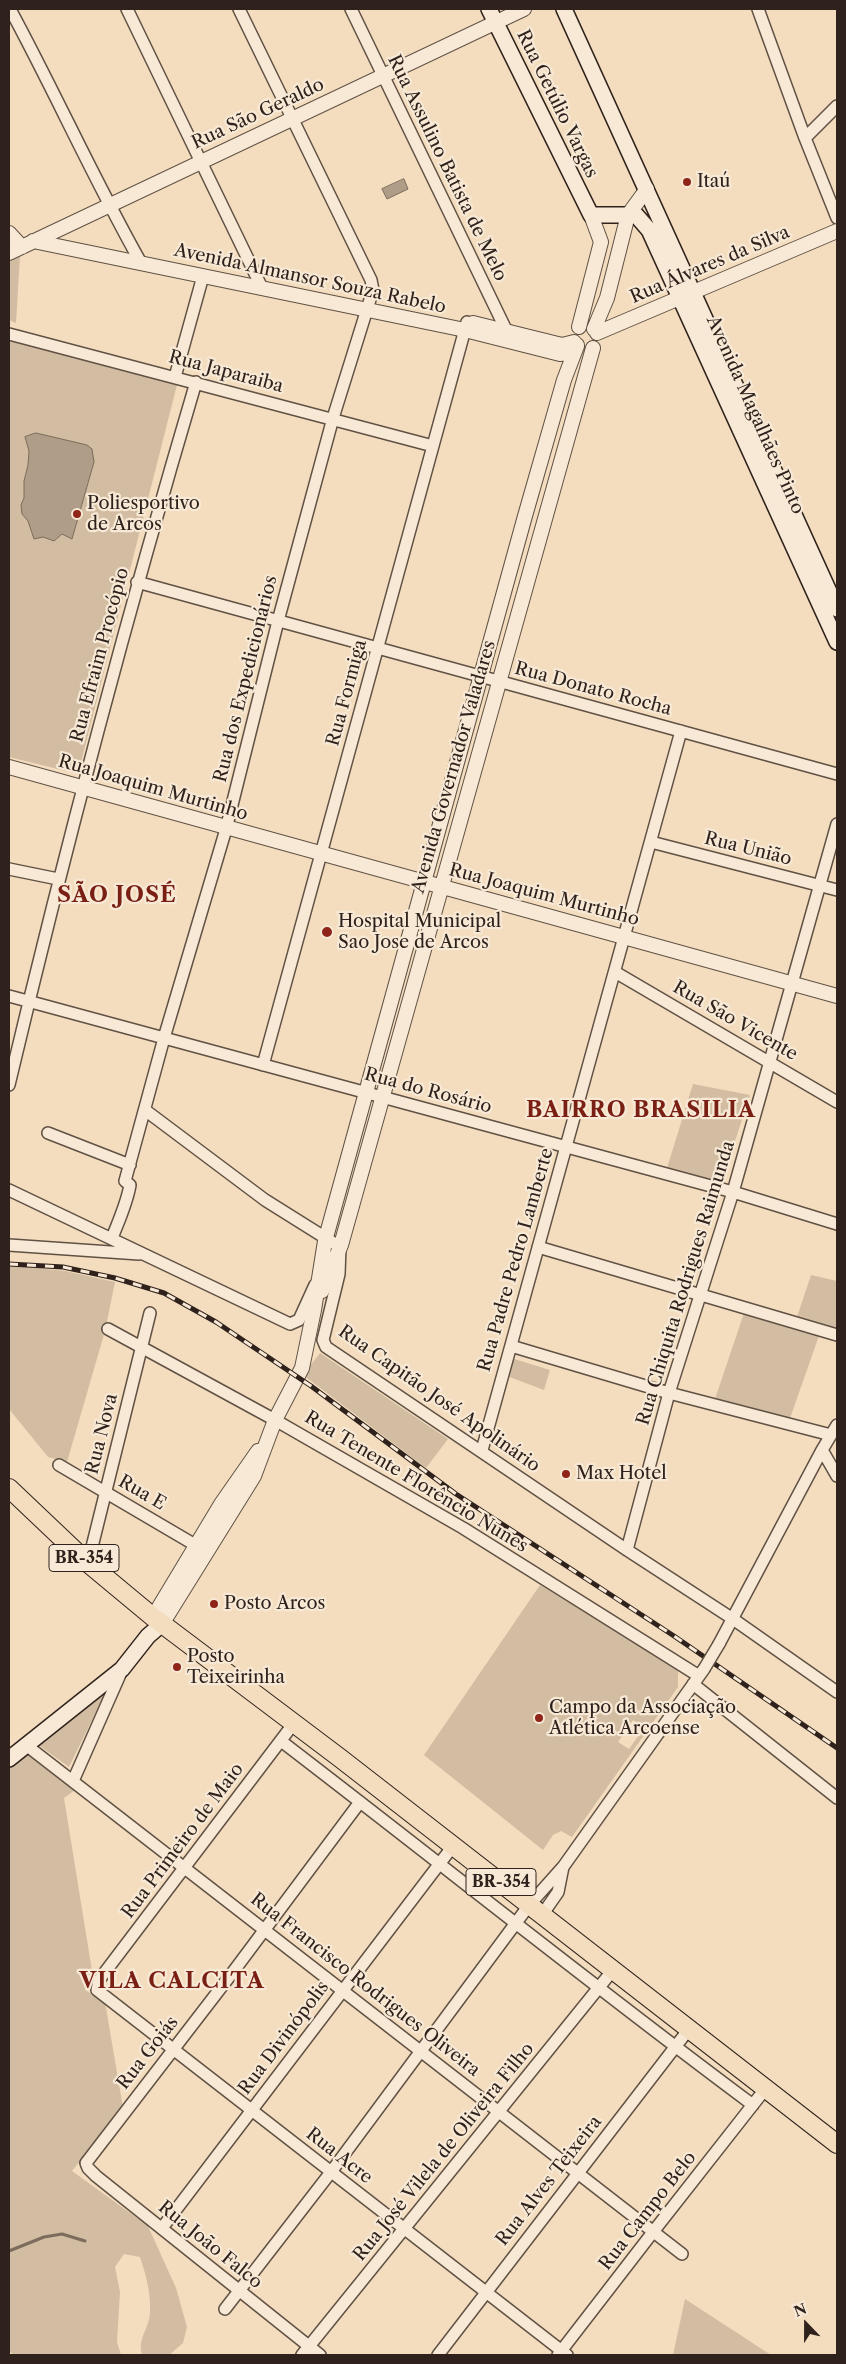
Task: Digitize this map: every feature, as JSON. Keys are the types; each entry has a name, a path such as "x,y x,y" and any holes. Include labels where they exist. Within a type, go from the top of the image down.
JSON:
{"main road":[{"name":"Avenida Magalhães Pinto","path":"564,9 649,192 687,294 762,459 837,609"},
{"name":"Rua Getúlio Vargas","path":"492,16 591,215"},
{"path":"591,215 628,215"},
{"name":"Avenida Magalhães Pinto","path":"628,215 636,215 649,230 687,294"},
{"name":"Avenida Magalhães Pinto","path":"762,459 837,642"},
{"name":"BR-354","path":"9,1488 88,1563 158,1621 536,1909 837,2144"},
{"path":"9,1758 122,1669 158,1621"}],"street":[{"path":"10,9 49,81 138,258"},
{"path":"127,9 260,283"},
{"name":"Rua dos Expedicionários","path":"112,1238 129,1190 130,1185 125,1181 164,1038 226,829 278,621 333,418 373,290 371,280 239,9"},
{"name":"Rua Assulino Batista de Melo","path":"350,9 509,336"},
{"name":"Rua São Geraldo","path":"9,252 383,75 492,16 524,9"},
{"path":"758,9 805,138 837,218"},
{"path":"805,138 837,106"},
{"path":"596,331 590,326 579,327 575,331 576,345 588,350 596,344 596,331 607,298 628,215 649,192"},
{"name":"Rua Getúlio Vargas","path":"579,327 602,242 591,215"},
{"name":"Rua Álvares da Silva","path":"596,331 837,231"},
{"path":"9,233 34,241"},
{"name":"Avenida Almansor Souza Rabelo","path":"34,241 138,258 466,326 509,336 560,354 567,353 576,345"},
{"name":"Avenida Almansor Souza Rabelo","path":"138,258 203,276 260,283"},
{"path":"175,377 203,276"},
{"name":"Rua Formiga","path":"263,1065 466,326"},
{"name":"Rua Japaraiba","path":"9,334 333,418 433,446"},
{"name":"Avenida Governador Valadares","path":"158,1621 202,1549 254,1476 275,1420 302,1368 326,1238 525,516 576,345"},
{"name":"Avenida Governador Valadares","path":"314,1310 340,1247 543,520 593,348"},
{"name":"Rua Efraim Procópio","path":"9,1085 58,879 82,788 137,582 196,382"},
{"path":"525,516 543,520"},
{"name":"Rua Donato Rocha","path":"137,582 837,774"},
{"name":"Rua Padre Pedro Lamberte","path":"482,1450 682,731"},
{"name":"Rua Joaquim Murtinho","path":"9,767 226,829 321,853 837,996"},
{"name":"Rua Chiquita Rodrigues Raimunda","path":"627,1550 669,1393 733,1192 837,824"},
{"name":"Rua União","path":"651,842 837,890"},
{"path":"9,869 58,879"},
{"name":"Rua São Vicente","path":"614,972 770,1061 837,1102"},
{"name":"Rua do Rosário","path":"9,996 733,1192 837,1224"},
{"path":"145,1110 265,1200 340,1247"},
{"path":"48,1133 130,1166"},
{"path":"9,1190 290,1324 299,1320 318,1279"},
{"path":"80,1250 96,1245 99,1238 97,1231"},
{"path":"9,1245 147,1255"},
{"name":"Rua Capitão José Apolinário","path":"340,1247 339,1274 323,1340 326,1347 482,1450 627,1550 733,1619 837,1692"},
{"path":"538,1247 837,1334"},
{"name":"Rua Nova","path":"88,1563 150,1313"},
{"name":"Rua Tenente Florêncio Nunes","path":"108,1329 275,1420 463,1528 699,1676 837,1798"},
{"path":"511,1346 669,1393 834,1430 719,1644 699,1676 563,1867 536,1909"},
{"path":"822,1450 837,1476"},
{"name":"Rua E","path":"59,1465 202,1549"},
{"path":"73,1781 122,1669"},
{"name":"Rua Primeiro de Maio","path":"99,1980 294,1723"},
{"path":"281,1741 440,1862 598,1989 753,2105"},
{"name":"Rua Francisco Rodrigues Oliveira","path":"26,1745 682,2254"},
{"name":"Rua Goiás","path":"88,2158 173,2050 360,1802"},
{"name":"Rua Divinópolis","path":"162,2228 453,1846"},
{"path":"225,2309 331,2172 515,1924 558,1892 563,1867"},
{"name":"Rua José Vilela de Oliveira Filho","path":"306,2351 614,1970"},
{"name":"Rua Acre","path":"99,1980 98,1991 486,2292 562,2354"},
{"name":"Rua Alves Teixeira","path":"438,2355 689,2029"},
{"name":"Rua Campo Belo","path":"562,2354 653,2232 766,2088"},
{"name":"Rua João Falco","path":"88,2158 86,2163 88,2168 239,2290 306,2351 320,2355"}],"shaded area":[{"path":"404,179 408,189 387,199 382,189"},
{"path":"20,256 16,323 9,320 9,260"},
{"name":"Poliesportivo de Arcos","path":"9,339 178,381 78,774 9,757"},
{"path":"36,433 87,445 92,449 94,462 72,539 62,534 54,541 43,537 34,539 28,521 22,514 21,505 24,498 24,481 29,451 25,437"},
{"path":"693,1084 750,1095 721,1184 667,1168"},
{"path":"9,1265 65,1271 115,1282 105,1331 67,1462 48,1457 9,1409"},
{"path":"811,1275 837,1281 837,1330 797,1317"},
{"path":"746,1307 821,1330 788,1424 713,1405"},
{"path":"320,1353 448,1439 426,1468 303,1375"},
{"path":"511,1358 550,1370 544,1390 507,1376"},
{"path":"540,1585 678,1669 678,1687 572,1837 561,1831 553,1835 543,1850 424,1755","holes":["633,1720 644,1728 629,1749 618,1742"]},
{"path":"109,1685 69,1767 37,1744"},
{"path":"27,1753 75,1790 64,1798 93,1977 85,1990 105,2002 123,2108 72,2171 148,2226 176,2288 187,2327 183,2343 169,2355 142,2354 141,2343 150,2312 148,2284 140,2257 124,2254 115,2267 120,2292 117,2342 121,2355 14,2355 9,2351 9,1767"},
{"path":"685,2299 771,2355 673,2355"}],"waterway":[{"path":"9,2251 44,2237 62,2234 85,2241"}],"railway":[{"path":"9,1264 63,1267 115,1278 164,1293 216,1322 311,1386 456,1494 674,1636 837,1748"}],"place":[{"name":"Itaú","path":"687,182"},
{"name":"Poliesportivo de Arcos","path":"77,514"},
{"name":"Hospital Municipal Sao Jose de Arcos","path":"327,932"},
{"name":"Max Hotel","path":"566,1474"},
{"name":"Posto Arcos","path":"214,1604"},
{"name":"Posto Teixeirinha","path":"177,1667"},
{"name":"Campo da Associação Atlética Arcoense","path":"539,1718"}],"district":[{"name":"SÃO JOSÉ","path":"117,896"},
{"name":"BAIRRO BRASILIA","path":"641,1111"},
{"name":"VILA CALCITA","path":"172,1982"}]}
